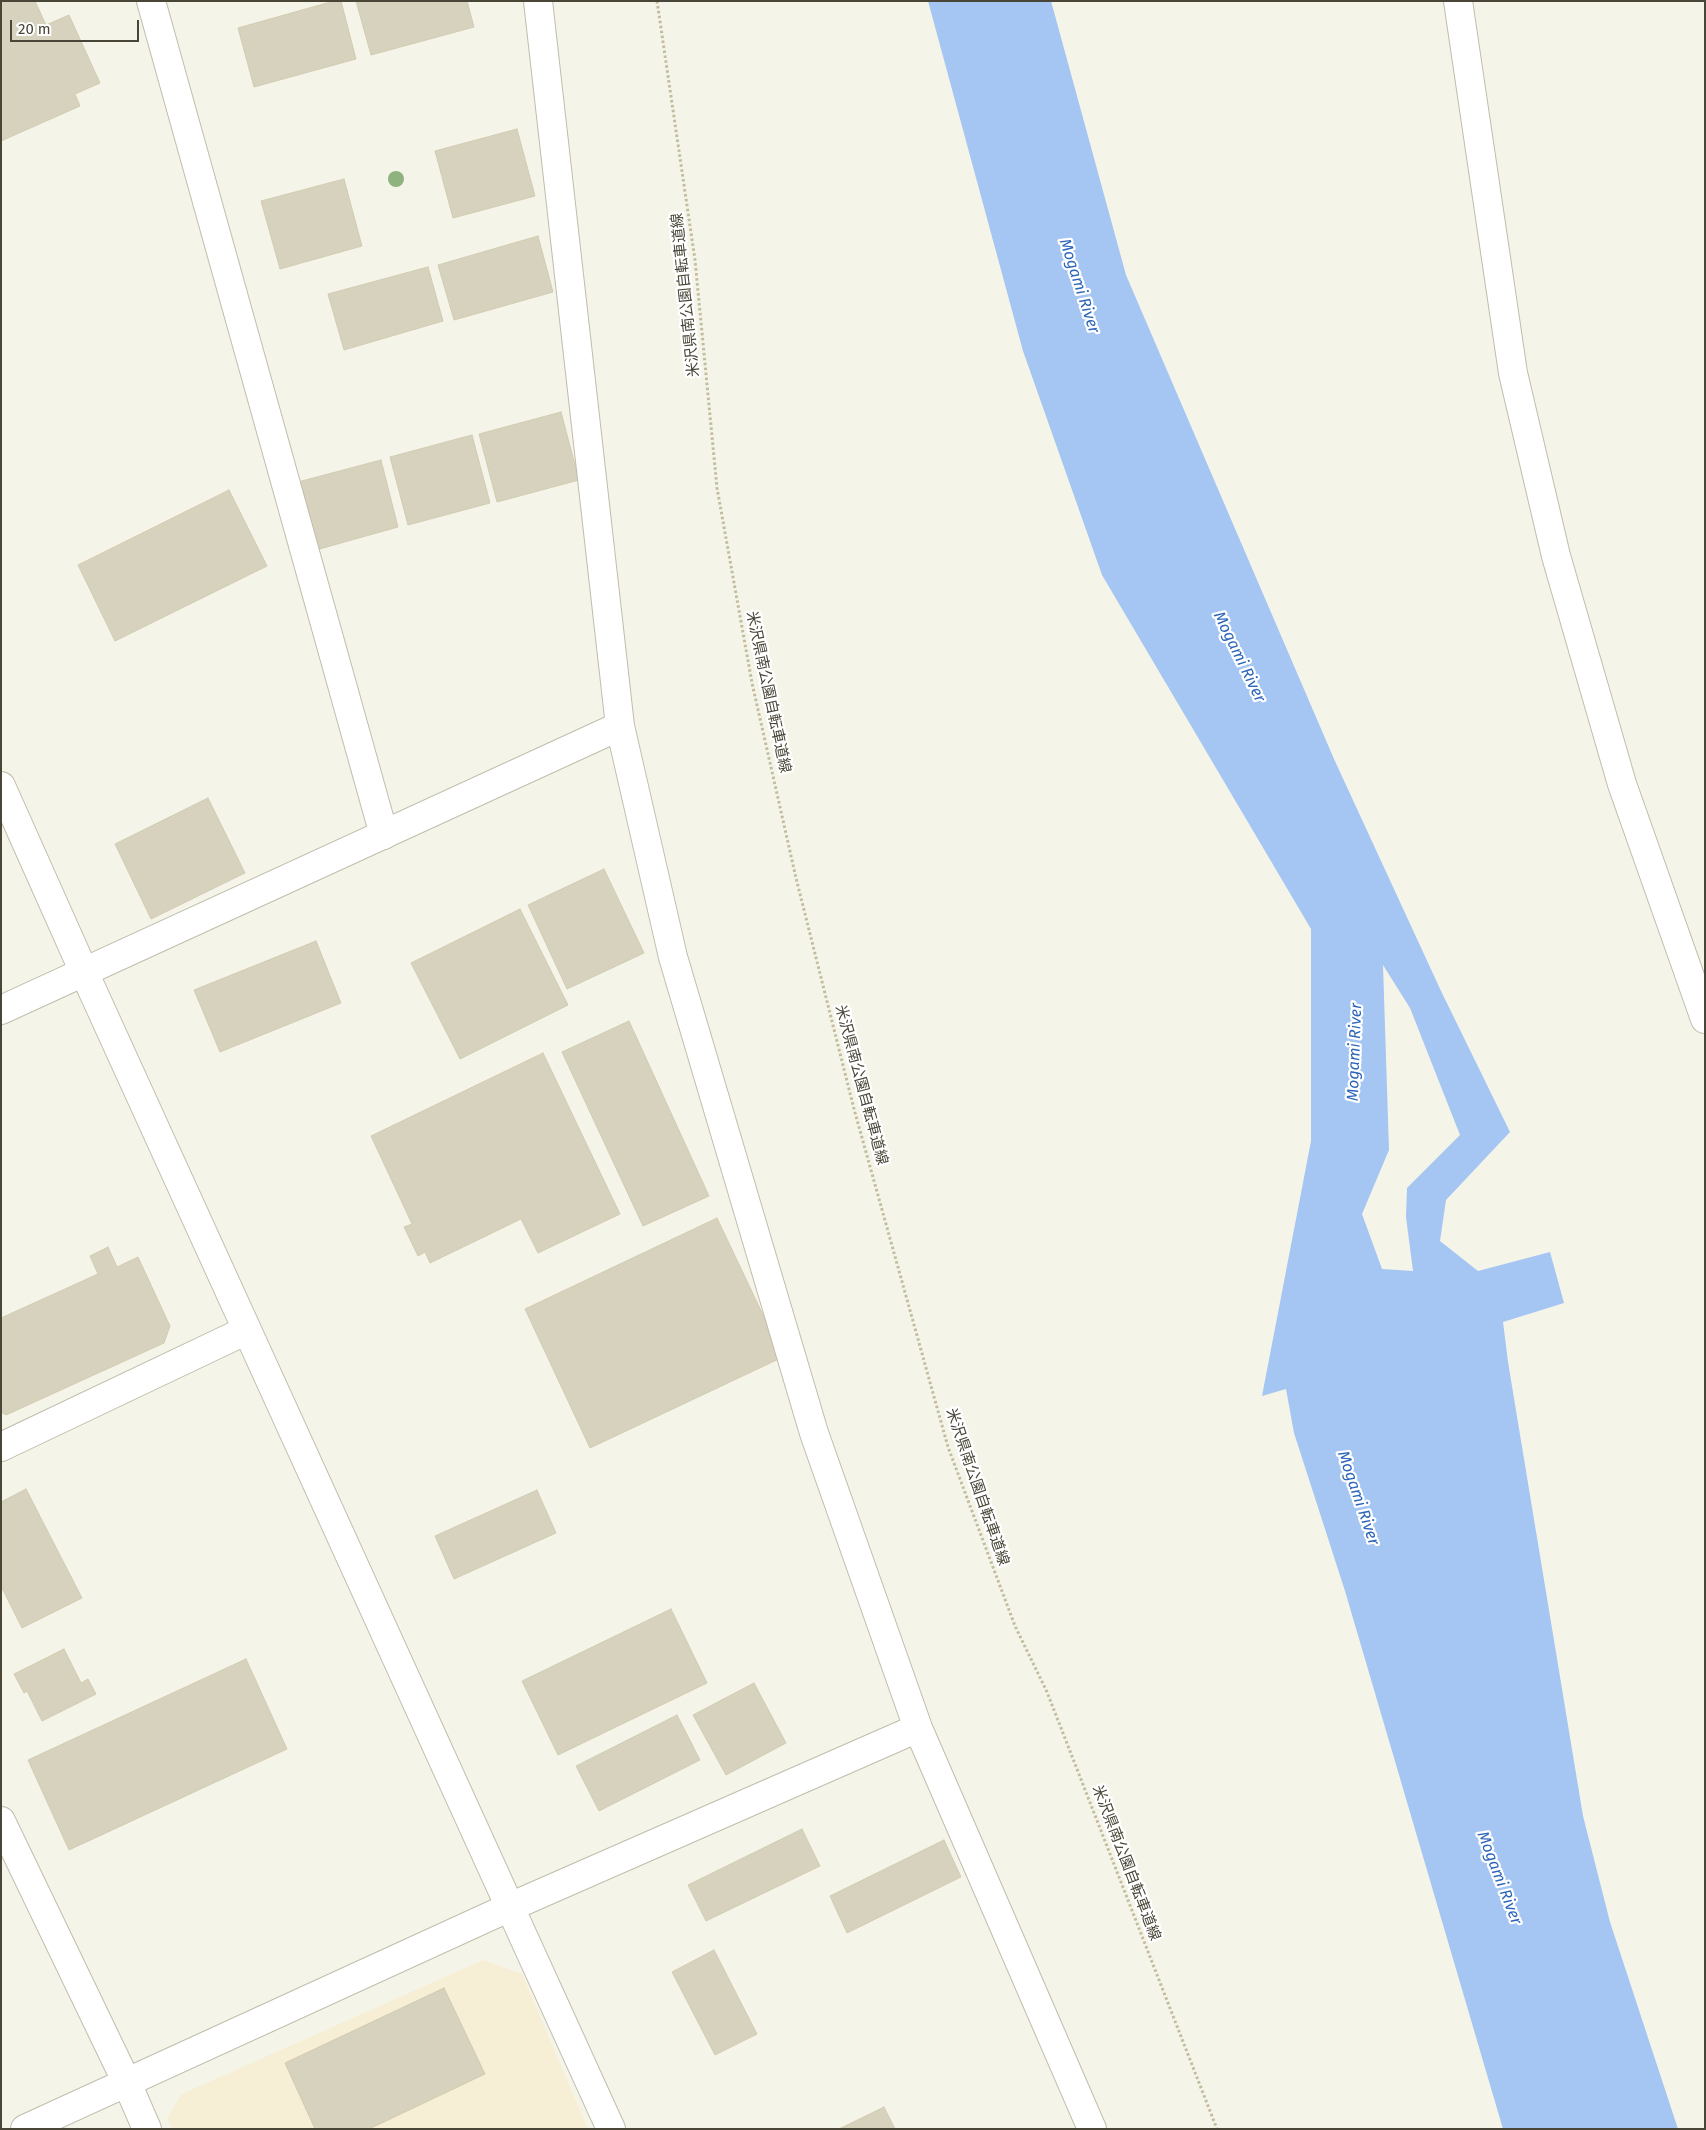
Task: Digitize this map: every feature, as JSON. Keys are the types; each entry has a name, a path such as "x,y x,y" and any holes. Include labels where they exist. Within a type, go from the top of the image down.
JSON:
{"street":[{"path":"151,1 384,835"},
{"path":"538,1 620,726 673,957 812,1424 918,1728 1092,2129"},
{"path":"1458,1 1513,373 1556,556 1622,784 1705,1019"},
{"path":"1,1010 620,726"},
{"path":"1,786 611,2129"},
{"path":"1,1447 247,1330"},
{"path":"25,2129 510,1907 918,1728"},
{"path":"1,1821 127,2083 147,2129"}],"path":[{"name":"米沢県南公園自転車道線","path":"657,1 695,260 717,488 755,693 796,878 854,1109 948,1447 1015,1626 1047,1692 1217,2129"}],"shaded area":[{"path":"483,1960 522,1974 588,2129 172,2129 167,2118 182,2094"}],"water":[{"name":"Mogami River","path":"928,1 1051,1 1126,275 1334,759 1441,991 1510,1132 1446,1200 1440,1241 1478,1271 1550,1252 1564,1303 1503,1322 1508,1362 1583,1816 1610,1922 1678,2129 1503,2129 1345,1591 1294,1433 1286,1389 1262,1396 1311,1141 1311,929 1102,575 1023,351","holes":["1383,965 1410,1008 1460,1135 1407,1188 1406,1217 1413,1271 1382,1269 1362,1214 1389,1150"]}],"building":[{"path":"1,1 35,1 46,25 69,15 100,83 75,94 80,106 1,141"},
{"path":"334,1 341,1 356,59 254,87 238,28"},
{"path":"356,1 467,1 474,27 371,55"},
{"path":"517,129 535,196 453,218 435,151"},
{"path":"344,179 362,246 280,269 261,201"},
{"path":"538,236 553,292 454,320 438,265"},
{"path":"428,267 443,321 344,350 328,294"},
{"path":"561,412 579,480 497,502 479,434"},
{"path":"472,435 490,503 408,525 390,457"},
{"path":"381,460 398,527 316,550 298,482"},
{"path":"229,490 267,566 115,641 78,565"},
{"path":"208,798 245,873 151,919 115,844"},
{"path":"604,869 644,953 567,989 528,905"},
{"path":"520,909 568,1005 460,1059 411,963"},
{"path":"316,941 341,1003 220,1052 194,990"},
{"path":"629,1021 709,1196 643,1226 562,1052"},
{"path":"543,1053 620,1214 538,1253 521,1219 430,1263 425,1252 418,1256 404,1227 412,1224 371,1136"},
{"path":"717,1218 783,1357 590,1448 525,1309"},
{"path":"108,1247 117,1267 138,1257 170,1326 164,1343 6,1415 1,1412 1,1318 98,1274 90,1256"},
{"path":"26,1489 82,1598 22,1628 1,1586 1,1502"},
{"path":"537,1490 556,1533 454,1579 435,1536"},
{"path":"671,1609 707,1683 558,1755 522,1681"},
{"path":"64,1649 81,1683 88,1679 96,1694 42,1721 27,1691 24,1693 14,1674"},
{"path":"246,1659 287,1749 69,1850 28,1760"},
{"path":"754,1683 786,1743 726,1775 693,1715"},
{"path":"677,1715 700,1760 599,1811 576,1766"},
{"path":"802,1829 820,1866 706,1921 688,1885"},
{"path":"944,1840 961,1877 847,1933 830,1896"},
{"path":"714,1950 757,2034 715,2055 672,1972"},
{"path":"444,1988 485,2074 369,2129 315,2129 285,2063"},
{"path":"884,2107 895,2129 839,2129"}]}
